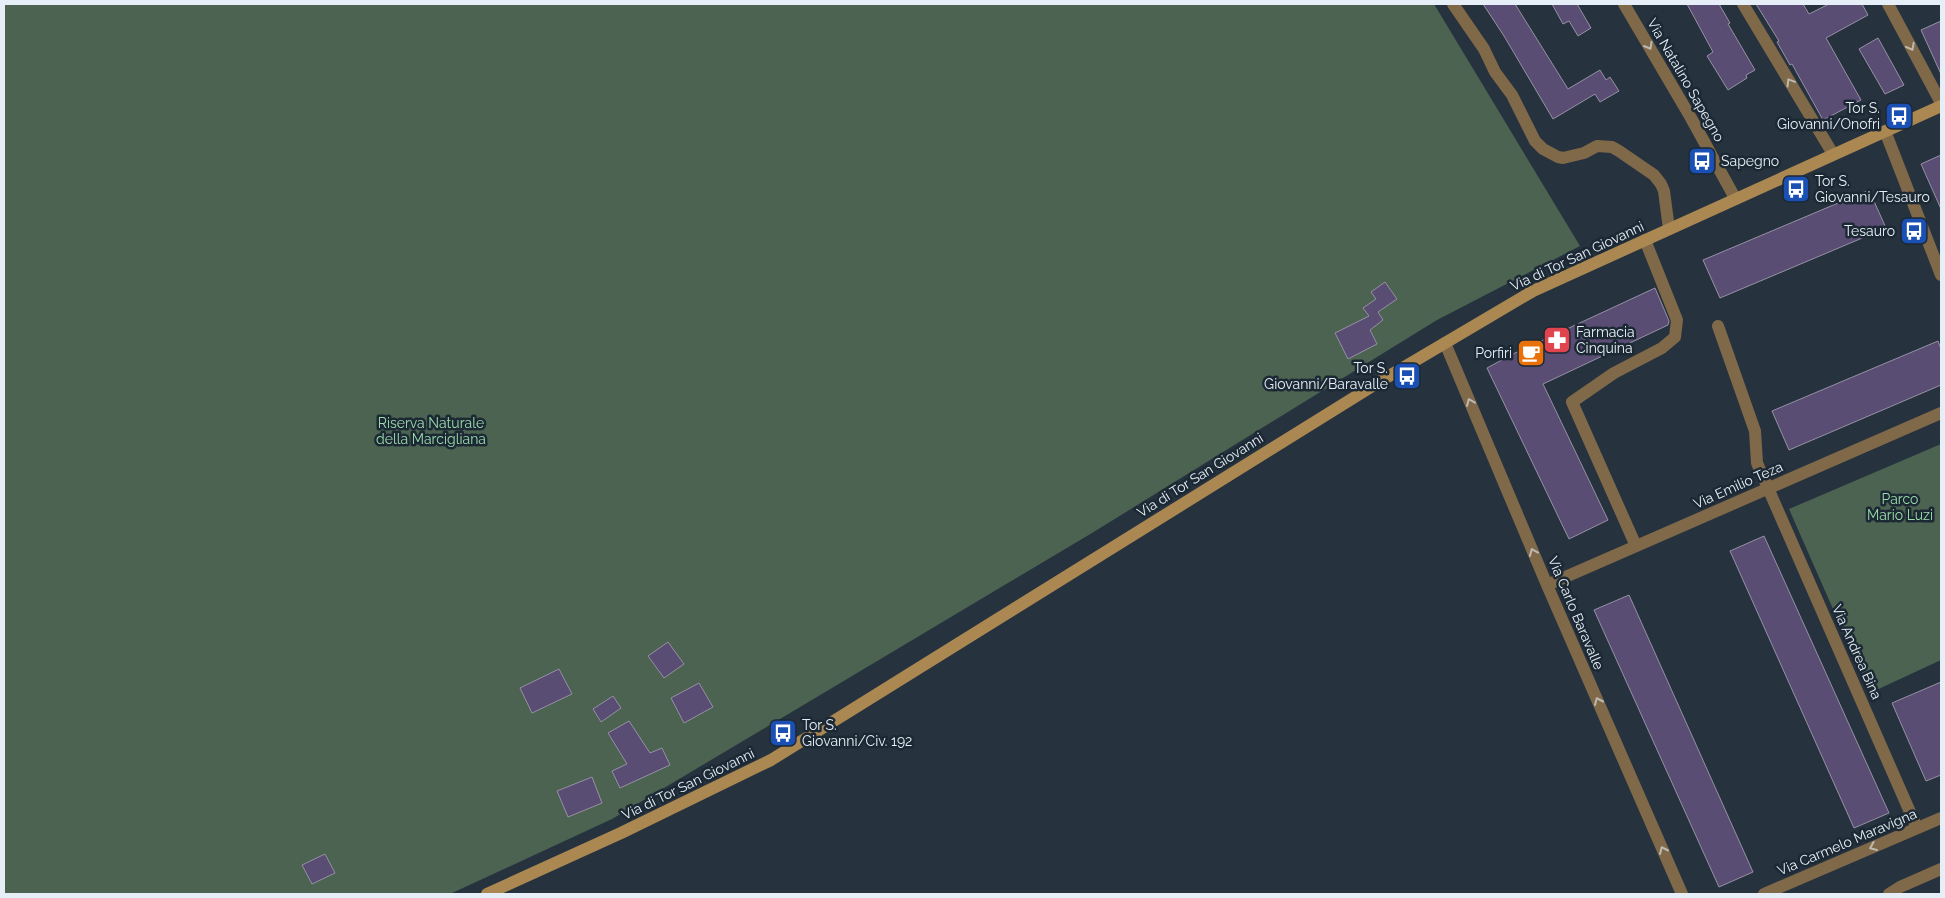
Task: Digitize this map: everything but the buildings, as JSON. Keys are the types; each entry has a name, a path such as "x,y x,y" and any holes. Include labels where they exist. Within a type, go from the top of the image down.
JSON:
{"street":[{"path":"1453,4 1484,49 1494,72 1512,95 1535,141 1543,149 1563,158 1584,153 1597,146 1612,147 1619,151 1654,175 1661,184 1664,190 1669,229"},
{"name":"Via Natalino Sapegno","path":"1624,4 1691,118 1735,198"},
{"path":"1743,4 1832,154"},
{"path":"1888,4 1941,104"},
{"name":"Via di Tor San Giovanni","path":"487,894 621,833 771,760 1363,392 1533,291 1941,104"},
{"path":"1885,131 1941,275"},
{"path":"1636,546 1572,402 1614,373 1662,348 1675,337 1677,320 1645,240"},
{"name":"Via Andrea Bina","path":"1718,326 1755,431 1756,463 1769,488 1918,828"},
{"name":"Via Carlo Baravalle","path":"1445,343 1682,894"},
{"name":"Via Emilio Teza","path":"1548,585 1941,413"},
{"name":"Via Carmelo Maravigna","path":"1764,894 1941,818"},
{"path":"1889,894 1941,868"}],"green space":[{"name":"Riserva Naturale della Marcigliana","path":"4,4 1434,4 1580,246 1437,320 1092,533 612,819 450,894 4,894"},
{"name":"Parco Mario Luzi","path":"1941,444 1941,660 1870,693 1789,509"}],"place":[{"name":"Tor S. Giovanni/Onofri","path":"1899,116"},
{"name":"Sapegno","path":"1702,161"},
{"name":"Tor S. Giovanni/Tesauro","path":"1796,189"},
{"name":"Tesauro","path":"1914,231"},
{"name":"Farmacia Cinquina","path":"1557,340"},
{"name":"Porfiri","path":"1531,353"},
{"name":"Tor S. Giovanni/Baravalle","path":"1407,376"},
{"name":"Tor S. Giovanni/Civ. 192","path":"783,733"}]}
